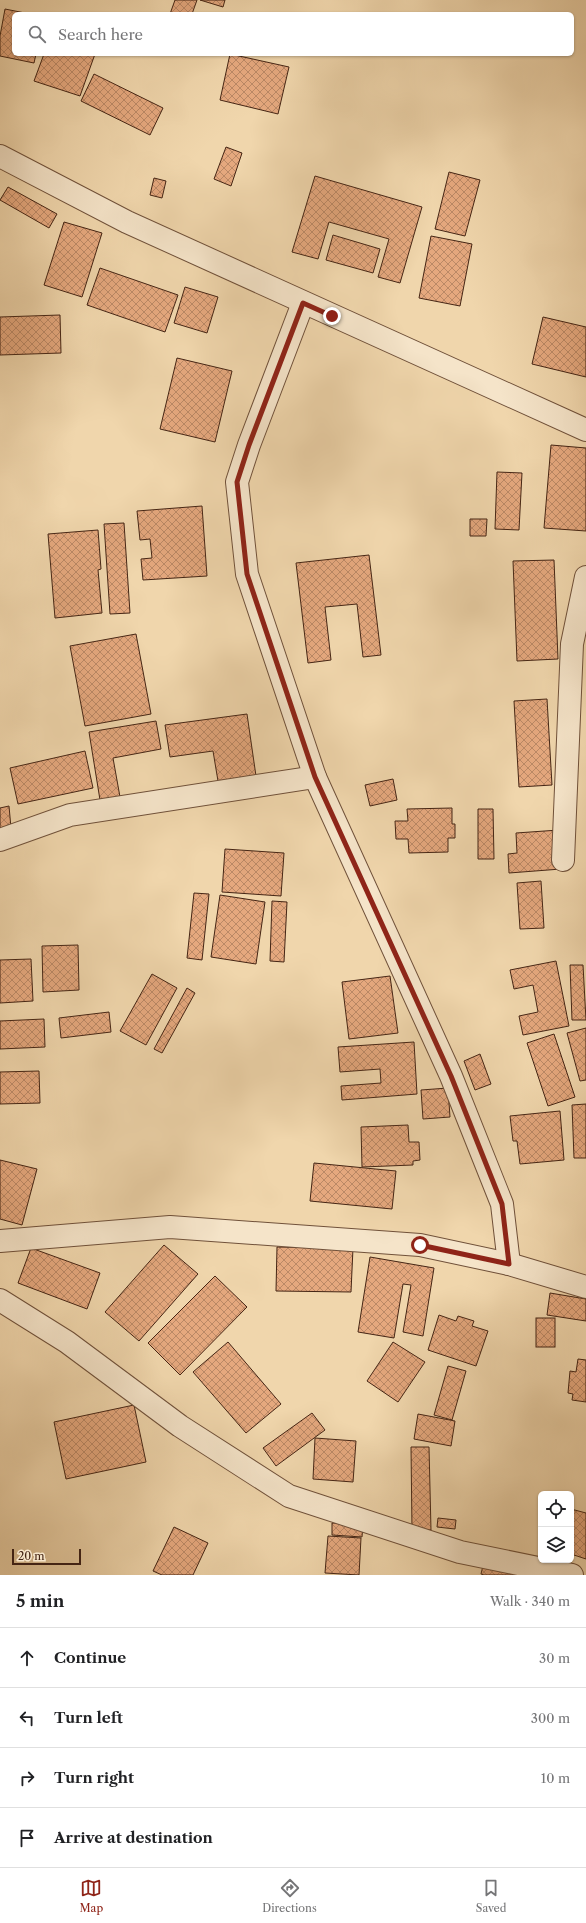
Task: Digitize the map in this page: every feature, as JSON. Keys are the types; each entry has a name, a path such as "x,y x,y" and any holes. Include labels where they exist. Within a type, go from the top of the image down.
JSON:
{"street":[{"path":"0,156 127,222 586,430"},
{"path":"303,303 249,445 237,482 247,574 315,777 454,1083 502,1204 509,1264"},
{"path":"563,860 572,644 586,577"},
{"path":"0,840 70,815 315,777"},
{"path":"0,1241 170,1227 420,1245 509,1264 586,1287"},
{"path":"0,1300 67,1342 180,1426 289,1496 460,1552 572,1575"}],"building":[{"path":"175,0 197,0 193,12 171,12"},
{"path":"200,0 225,0 223,7"},
{"path":"5,9 20,12 12,12 12,56 36,56 34,63 0,56 0,36"},
{"path":"43,56 94,56 80,96 34,81"},
{"path":"230,56 239,56 289,67 278,114 220,100"},
{"path":"94,74 163,108 150,135 81,101"},
{"path":"226,147 242,153 231,186 214,179"},
{"path":"449,172 480,180 465,236 435,229"},
{"path":"315,176 422,207 400,283 378,277 389,239 329,222 318,259 292,252"},
{"path":"154,178 166,181 162,198 150,195"},
{"path":"8,187 57,214 49,228 0,200"},
{"path":"64,222 102,233 82,297 44,285"},
{"path":"333,235 380,249 373,273 326,260"},
{"path":"431,236 472,244 460,306 419,298"},
{"path":"100,268 178,295 165,332 87,305"},
{"path":"185,287 218,297 207,333 174,323"},
{"path":"60,315 61,353 0,355 0,317"},
{"path":"543,317 586,327 586,377 532,364"},
{"path":"177,358 232,371 215,442 160,429"},
{"path":"551,445 586,448 586,531 544,528"},
{"path":"497,472 522,473 519,530 495,529"},
{"path":"202,506 207,576 143,580 141,559 152,558 150,539 140,540 137,511"},
{"path":"470,519 487,519 486,536 470,536"},
{"path":"124,523 130,613 110,614 104,524"},
{"path":"98,530 101,569 98,570 102,613 55,618 48,534"},
{"path":"369,555 381,655 363,657 357,604 325,607 331,660 308,663 296,563"},
{"path":"554,560 558,659 517,661 513,561"},
{"path":"136,634 151,714 85,726 70,646"},
{"path":"547,699 552,785 519,787 514,701"},
{"path":"247,714 256,776 218,781 213,751 170,757 165,725"},
{"path":"156,721 161,749 113,758 120,797 100,800 89,732"},
{"path":"85,751 93,788 18,804 10,768"},
{"path":"393,779 397,800 370,806 365,785"},
{"path":"9,806 11,828 0,830 0,808"},
{"path":"452,808 452,824 455,824 455,838 448,838 448,852 409,853 408,839 396,839 395,821 408,821 407,809"},
{"path":"478,809 493,809 494,859 478,859"},
{"path":"559,830 561,869 509,873 508,854 517,853 516,833"},
{"path":"225,849 284,853 281,896 222,892"},
{"path":"541,881 544,928 520,929 517,883"},
{"path":"194,893 209,894 202,960 187,958"},
{"path":"220,895 265,902 256,964 211,957"},
{"path":"272,901 287,902 284,962 270,961"},
{"path":"78,945 79,990 43,992 42,946"},
{"path":"31,959 33,1001 0,1003 0,960"},
{"path":"556,961 569,1026 523,1035 519,1016 538,1012 533,985 514,989 510,970"},
{"path":"570,965 583,965 586,1020 572,1020"},
{"path":"152,974 177,988 146,1045 120,1031"},
{"path":"390,976 398,1033 349,1039 342,982"},
{"path":"187,988 195,993 162,1053 154,1049"},
{"path":"109,1012 111,1032 61,1038 59,1018"},
{"path":"44,1019 45,1047 0,1049 0,1021"},
{"path":"586,1028 586,1080 580,1081 567,1033"},
{"path":"554,1034 575,1097 548,1106 527,1043"},
{"path":"414,1042 417,1094 342,1100 341,1086 381,1083 380,1069 340,1072 338,1047"},
{"path":"480,1054 491,1084 475,1090 464,1061"},
{"path":"39,1071 40,1103 0,1104 0,1072"},
{"path":"448,1088 450,1117 423,1119 421,1090"},
{"path":"586,1104 586,1158 574,1158 572,1105"},
{"path":"560,1111 564,1160 520,1164 517,1141 513,1141 510,1116"},
{"path":"408,1125 409,1142 419,1142 420,1160 413,1161 413,1165 362,1167 361,1127"},
{"path":"0,1160 37,1169 22,1225 0,1219"},
{"path":"314,1163 396,1171 392,1209 310,1201"},
{"path":"164,1245 198,1274 139,1341 105,1312"},
{"path":"277,1247 353,1248 351,1292 276,1291"},
{"path":"31,1248 100,1273 87,1309 18,1283"},
{"path":"370,1257 434,1268 423,1336 403,1332 411,1285 403,1284 394,1338 358,1332"},
{"path":"215,1276 247,1307 180,1375 148,1343"},
{"path":"550,1293 586,1299 586,1321 547,1315"},
{"path":"439,1315 456,1321 458,1316 474,1321 472,1326 488,1331 476,1366 428,1350"},
{"path":"536,1318 555,1318 555,1347 536,1347"},
{"path":"228,1342 281,1404 246,1433 193,1372"},
{"path":"393,1342 425,1362 398,1402 367,1381"},
{"path":"578,1359 586,1360 586,1402 572,1400 573,1394 568,1393 570,1371 576,1372"},
{"path":"448,1366 466,1371 452,1420 434,1415"},
{"path":"134,1405 146,1462 66,1479 54,1422"},
{"path":"312,1413 325,1430 276,1466 263,1448"},
{"path":"418,1414 455,1421 451,1446 414,1439"},
{"path":"315,1438 356,1441 353,1482 313,1479"},
{"path":"411,1447 429,1447 431,1530 412,1530"},
{"path":"574,1510 586,1513 586,1559 574,1555"},
{"path":"438,1518 456,1520 455,1529 437,1527"},
{"path":"332,1523 363,1524 362,1537 332,1535"},
{"path":"174,1527 208,1543 193,1575 162,1575 153,1571"},
{"path":"328,1536 361,1538 359,1575 325,1573"},
{"path":"484,1561 548,1575 484,1575 481,1574"}],"route":[{"path":"332,316 303,303 249,445 237,482 239,515 247,574 315,777 451,1076 502,1204 509,1264 420,1245"}]}
